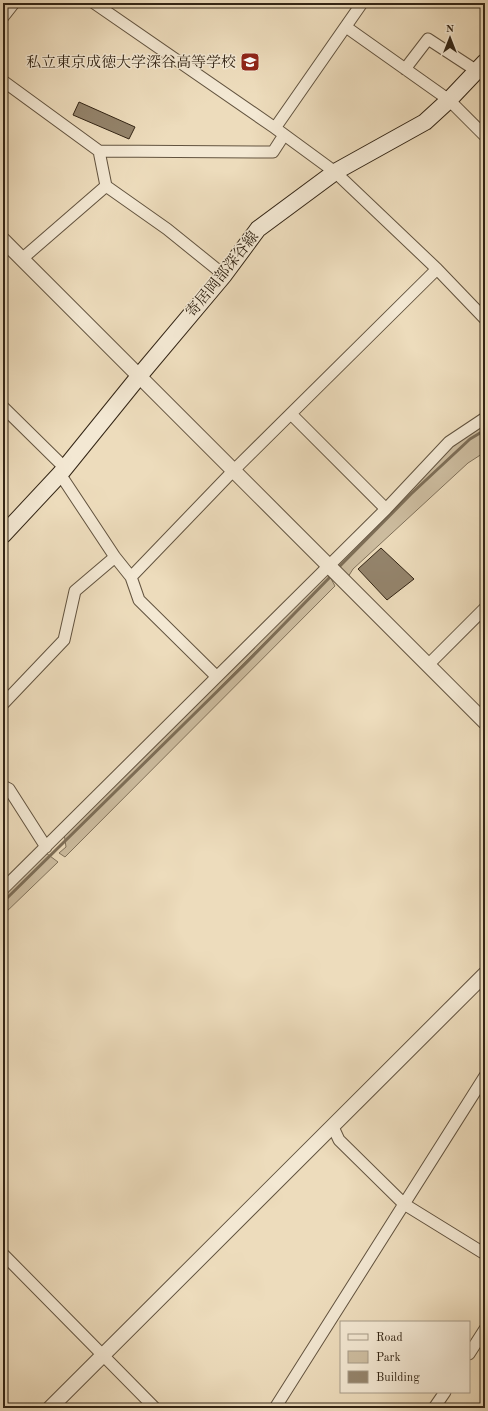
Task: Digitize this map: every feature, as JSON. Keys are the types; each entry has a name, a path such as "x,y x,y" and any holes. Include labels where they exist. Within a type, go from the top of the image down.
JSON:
{"main road":[{"name":"寄居岡部深谷線","path":"3,535 62,471 224,275 258,229 335,172 425,122 481,67"}],"street":[{"path":"3,17 14,3"},
{"path":"94,3 275,128 335,172 437,270 485,319"},
{"path":"275,128 362,3"},
{"path":"346,27 449,100 485,136"},
{"path":"405,69 428,39 481,67"},
{"path":"3,81 99,151 273,152 284,135"},
{"path":"99,151 106,186 167,229 224,275"},
{"path":"23,258 106,186"},
{"path":"5,245 23,258 233,471 485,722"},
{"path":"131,577 233,471 437,270"},
{"path":"3,407 62,471 115,557 131,577 139,600 216,676"},
{"path":"290,414 386,509"},
{"path":"3,889 328,564 386,509 449,442 485,418"},
{"path":"3,704 64,640 75,591 115,557"},
{"path":"428,665 485,608"},
{"path":"3,786 9,789 46,847"},
{"path":"50,1408 485,974"},
{"path":"275,1408 485,1076"},
{"path":"333,1127 339,1140 404,1204 485,1254"},
{"path":"3,1254 155,1408"},
{"path":"470,1352 485,1329"},
{"path":"434,1408 444,1393"}],"green space":[{"path":"485,422 485,452 468,463 353,569 348,577 334,562 451,444"},
{"path":"324,574 330,577 335,586 65,857 59,853 66,847 64,833","holes":["306,601 218,690 218,689"]},
{"path":"46,853 58,862 3,915 3,895"}],"building":[{"path":"79,102 135,127 129,139 73,115"},
{"path":"381,548 414,579 387,600 358,569"}],"waterway":[{"path":"337,569 411,494 470,439 485,430"},
{"path":"3,902 245,664 332,575"}],"place":[{"name":"私立東京成徳大学深谷高等学校","path":"250,62"}]}
